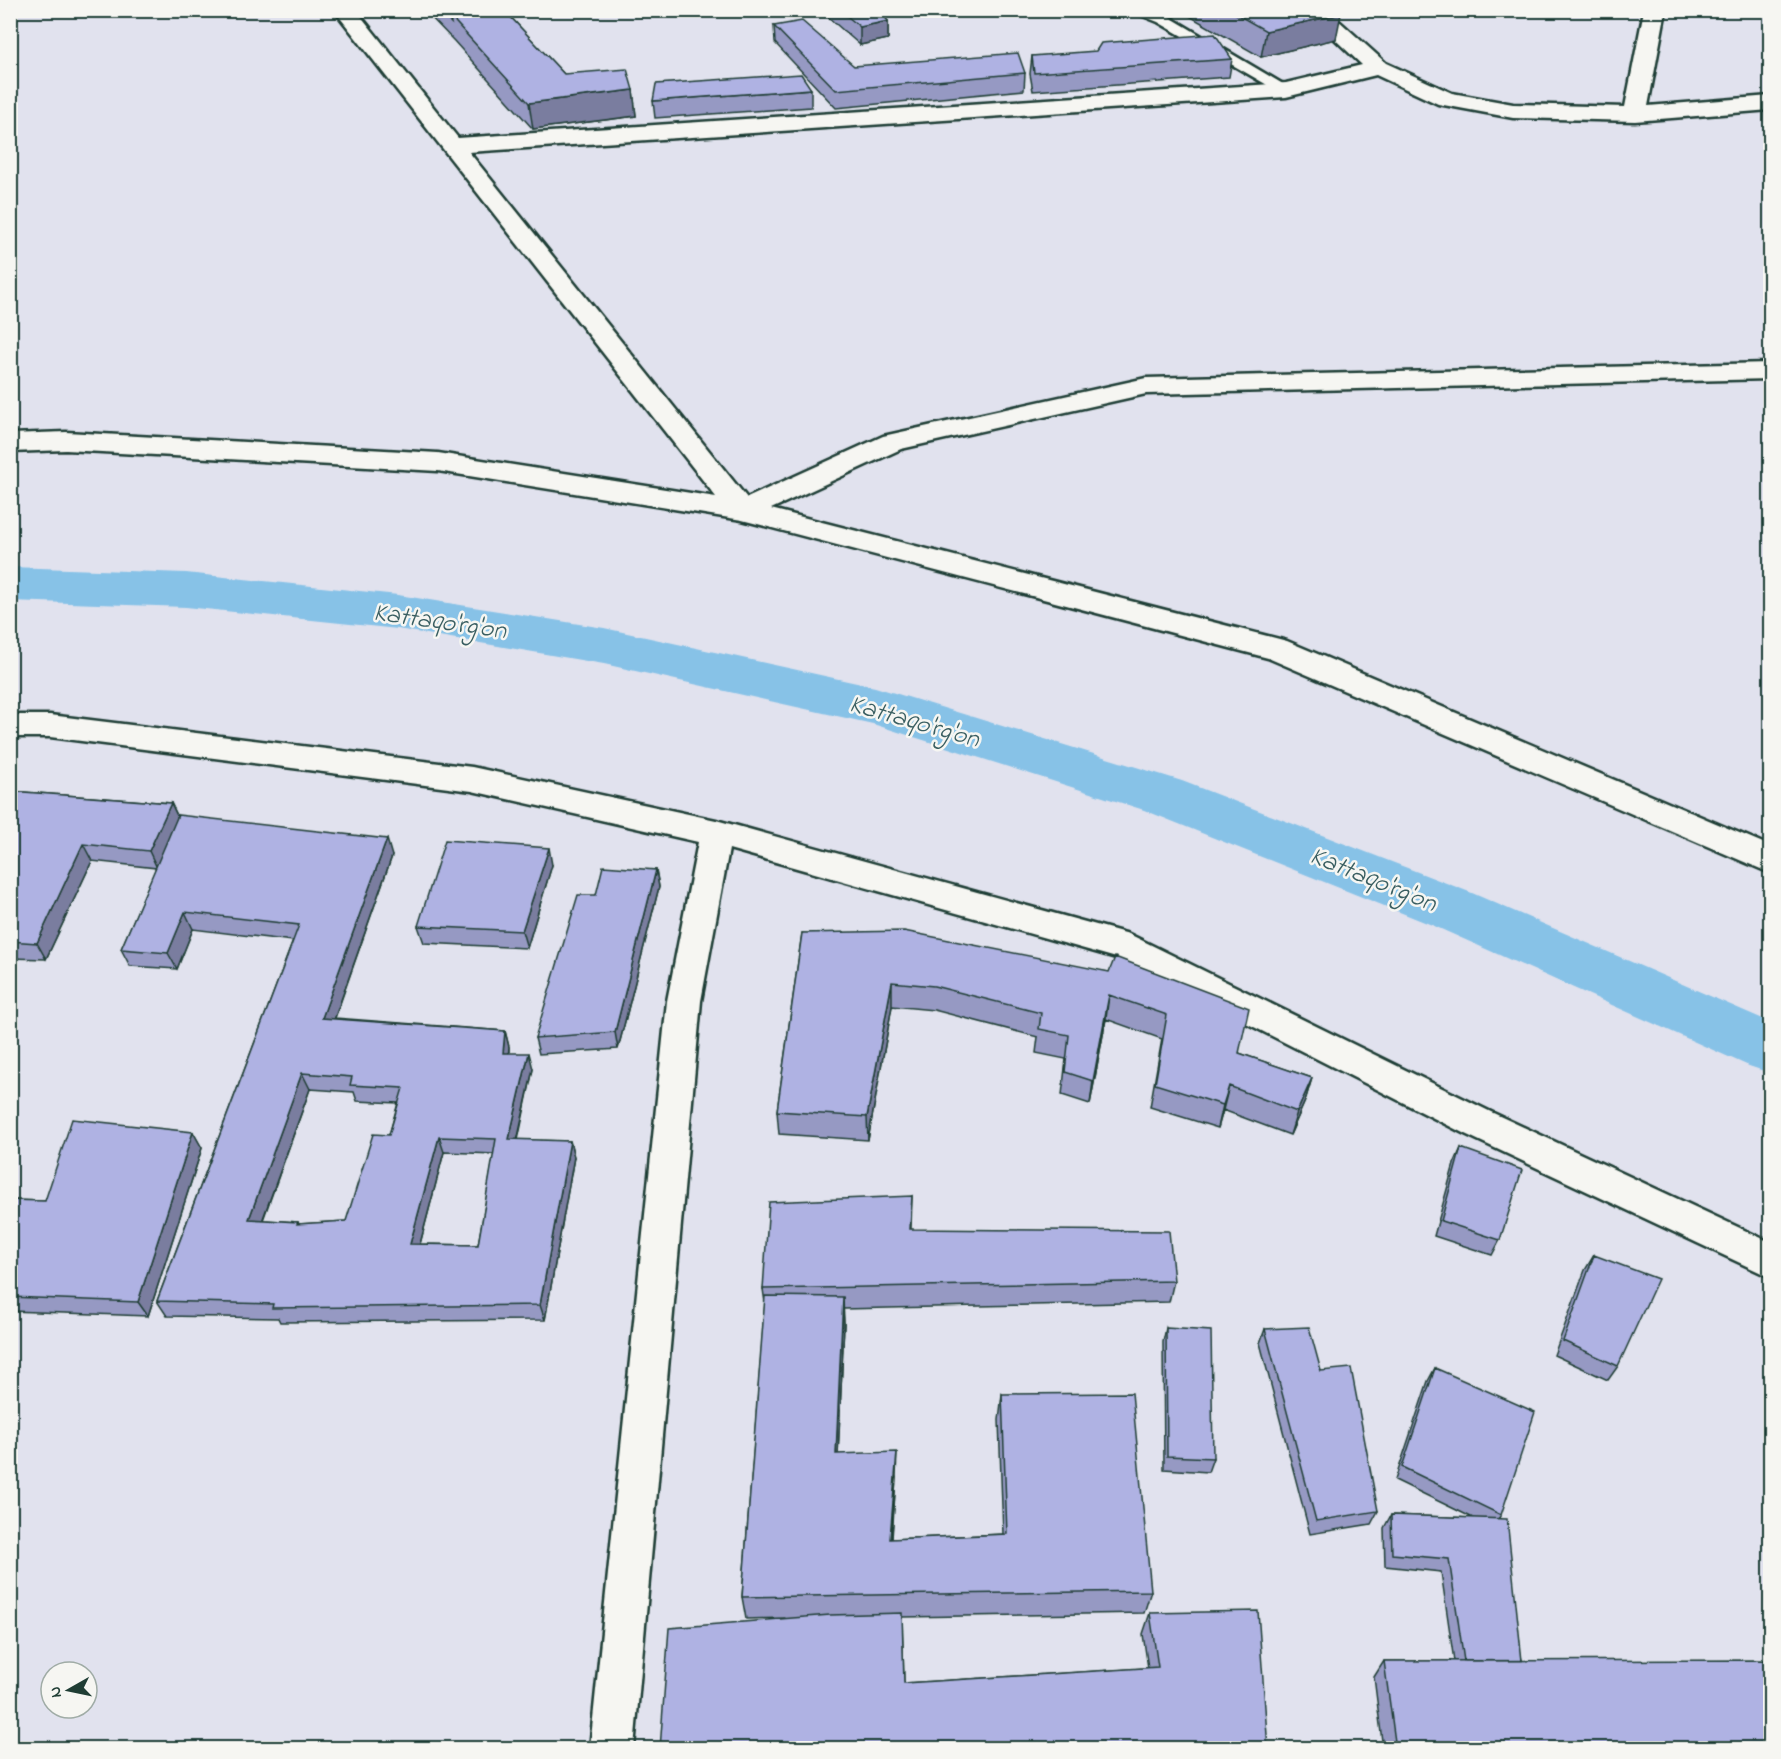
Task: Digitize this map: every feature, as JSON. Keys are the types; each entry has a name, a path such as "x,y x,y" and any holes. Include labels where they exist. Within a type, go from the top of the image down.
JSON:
{"street":[{"path":"344,10 742,511"},
{"path":"1314,10 1378,68 1446,99 1513,111 1635,114 1770,103"},
{"path":"1635,114 1655,10"},
{"path":"451,146 1286,90 1378,68"},
{"path":"742,511 893,442 1146,386 1770,371"},
{"path":"10,442 66,441 438,462 742,511 1276,649 1768,858"},
{"path":"10,726 62,728 472,779 716,833 1130,948 1478,1123 1770,1260"},
{"path":"612,1749 684,1001 716,833"}],"lane":[{"path":"1135,10 1163,19 1286,90"}],"building":[{"path":"438,10 464,10 449,15 451,23"},
{"path":"464,10 504,10 564,74 627,69 633,90 529,103 449,15"},
{"path":"840,10 879,10 888,21 860,27"},
{"path":"1229,10 1338,10 1341,14 1266,31"},
{"path":"802,21 854,66 1018,53 1025,73 836,90 774,26"},
{"path":"1215,34 1232,59 1034,73 1032,56 1096,51 1101,43"},
{"path":"801,74 811,89 653,101 656,84"},
{"path":"10,791 171,803 149,851 83,844 37,943 10,941"},
{"path":"178,815 387,839 322,1018 505,1031 503,1053 529,1053 509,1139 570,1141 540,1305 272,1308 273,1304 157,1301 299,925 185,912 168,953 121,949","holes":["302,1073 352,1077 350,1085 403,1088 389,1135 373,1134 346,1221 297,1224 298,1222 249,1219","439,1137 496,1139 478,1245 410,1244"]},
{"path":"445,840 549,848 522,931 418,926"},
{"path":"603,866 656,870 615,1032 535,1038 578,895 596,895"},
{"path":"904,931 1109,972 1115,957 1249,1008 1239,1053 1312,1078 1297,1112 1229,1086 1223,1105 1155,1084 1167,1015 1109,995 1093,1081 1065,1072 1069,1035 1039,1029 1041,1013 934,986 892,982 867,1117 777,1111 802,933"},
{"path":"72,1119 193,1132 138,1302 10,1297 10,1200 45,1201"},
{"path":"1461,1148 1522,1170 1500,1240 1441,1221"},
{"path":"912,1196 910,1229 1169,1231 1174,1281 763,1289 769,1202"},
{"path":"1594,1255 1658,1279 1618,1366 1563,1341"},
{"path":"765,1296 843,1297 836,1454 897,1452 890,1539 1007,1534 1002,1394 1132,1393 1151,1591 742,1597"},
{"path":"1309,1327 1321,1371 1351,1368 1378,1511 1316,1521 1265,1329"},
{"path":"1166,1328 1211,1331 1213,1458 1167,1456"},
{"path":"1435,1368 1535,1412 1501,1515 1402,1467"},
{"path":"1391,1515 1507,1519 1522,1661 1464,1661 1449,1559 1392,1554"},
{"path":"1258,1611 1268,1749 660,1749 669,1628 830,1615 902,1613 904,1683 1158,1667 1150,1613"},
{"path":"1770,1660 1770,1749 1396,1749 1384,1661"}],"waterway":[{"name":"Kattaqo'rg'on","path":"10,584 186,590 398,612 604,646 875,706 1163,795 1452,909 1770,1048"}]}
